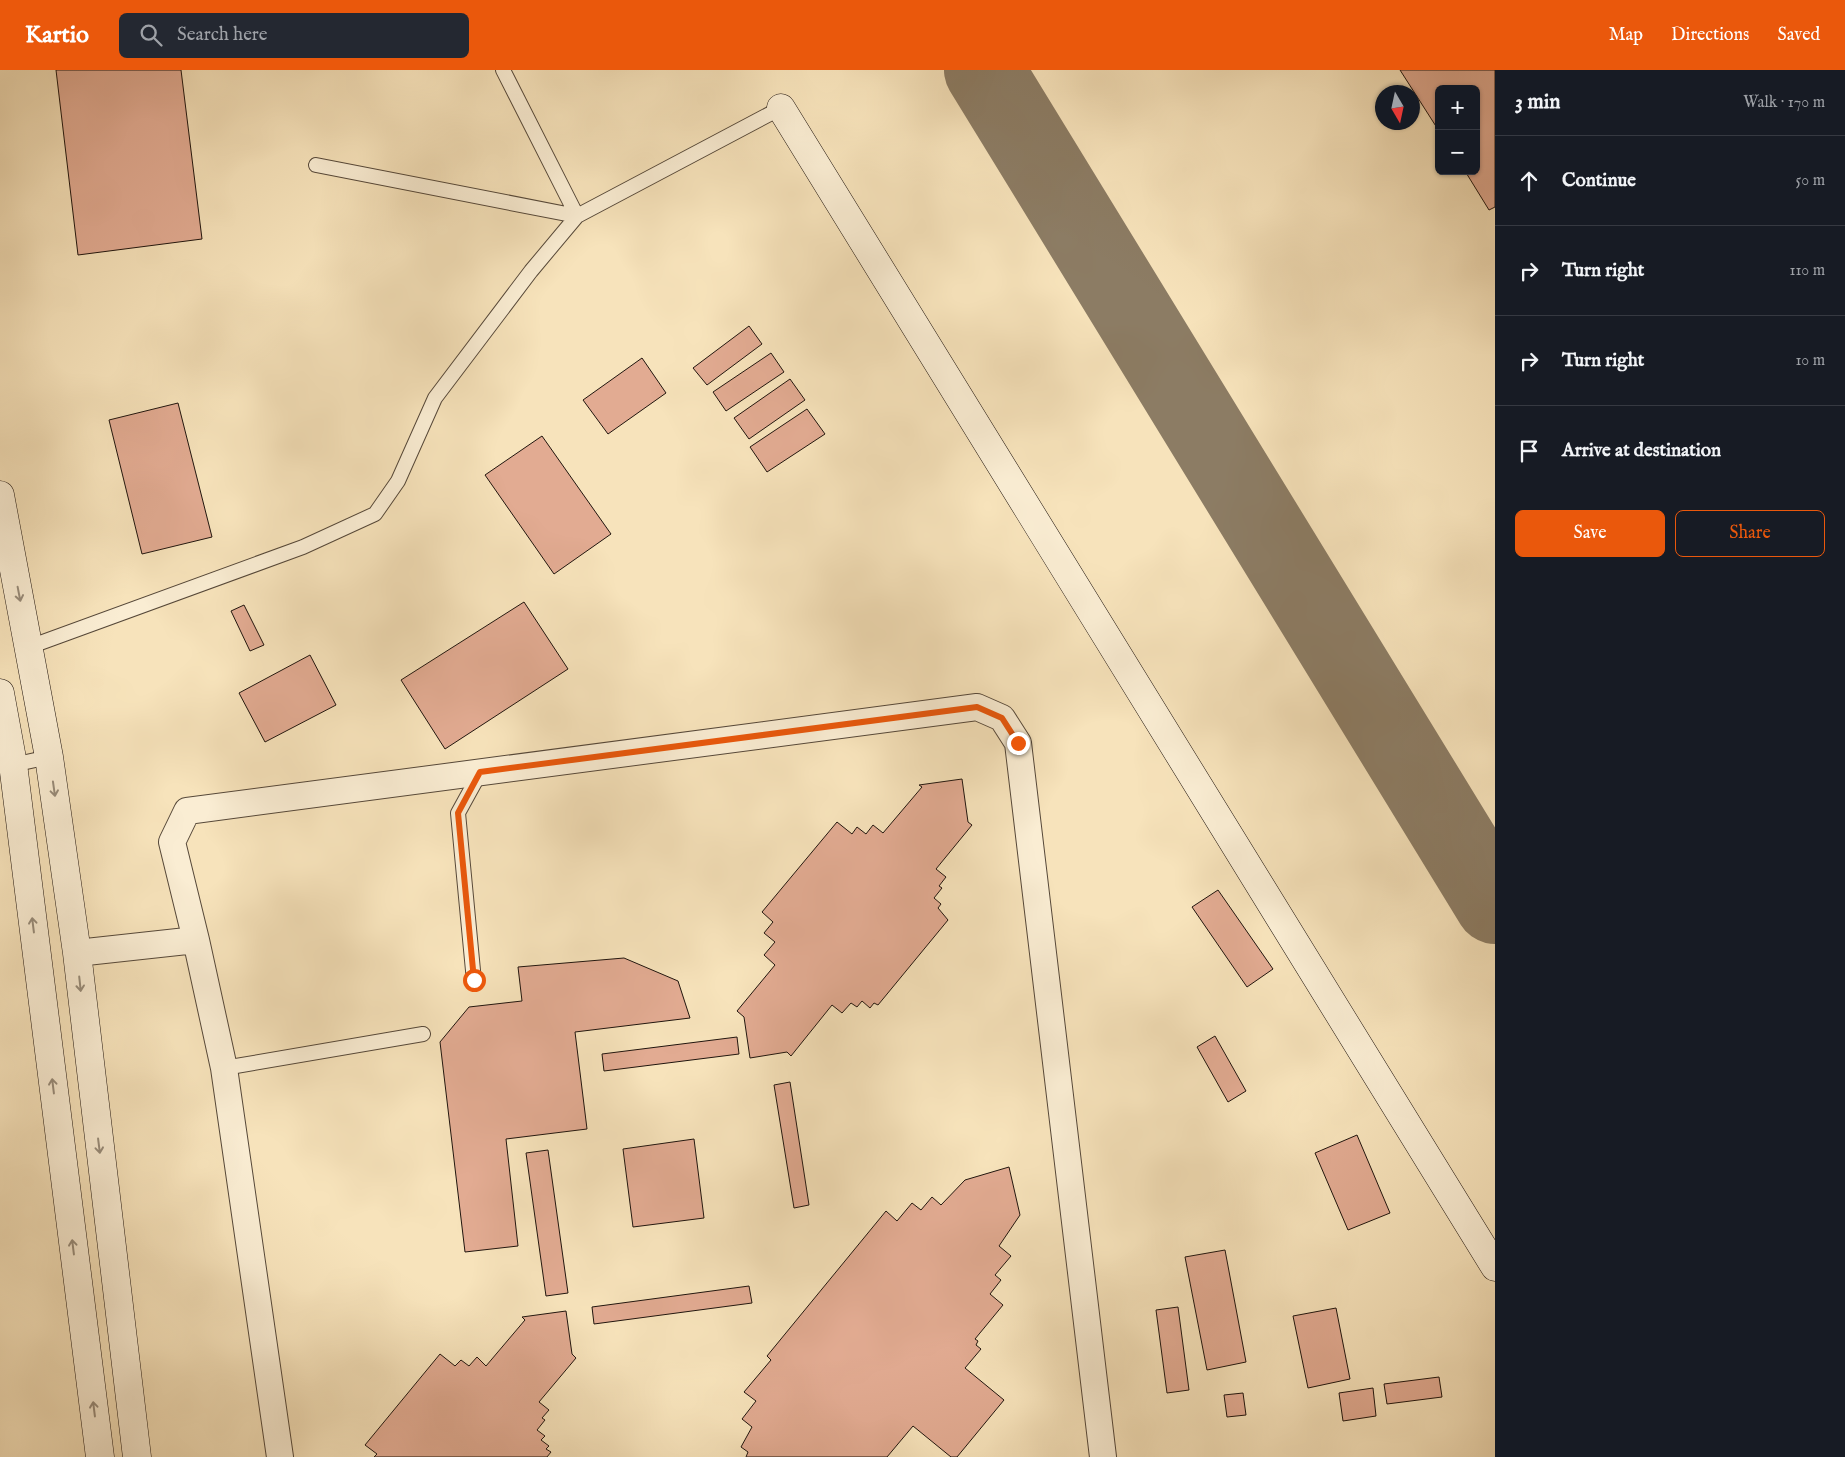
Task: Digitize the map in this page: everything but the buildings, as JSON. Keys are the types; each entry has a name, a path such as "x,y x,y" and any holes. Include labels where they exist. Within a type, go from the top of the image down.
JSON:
{"main road":[{"path":"781,108 1495,1267"},
{"path":"0,495 49,757 77,953 137,1457"},
{"path":"0,693 7,766 100,1457"}],"street":[{"path":"280,1457 224,1068 172,842 187,811 977,707 1002,718 1018,743 1103,1457"},
{"path":"77,953 196,940"}],"lane":[{"path":"503,70 577,216"},
{"path":"29,647 303,548 374,514 398,481 435,398 531,271 577,216 781,108"},
{"path":"316,165 577,216"},
{"path":"7,766 49,757"},
{"path":"474,980 458,813 480,772"},
{"path":"224,1068 423,1034"}],"taxiway":[{"path":"984,70 1495,904"}],"route":[{"path":"474,980 458,813 480,772 977,707 1002,718 1018,743"}]}
